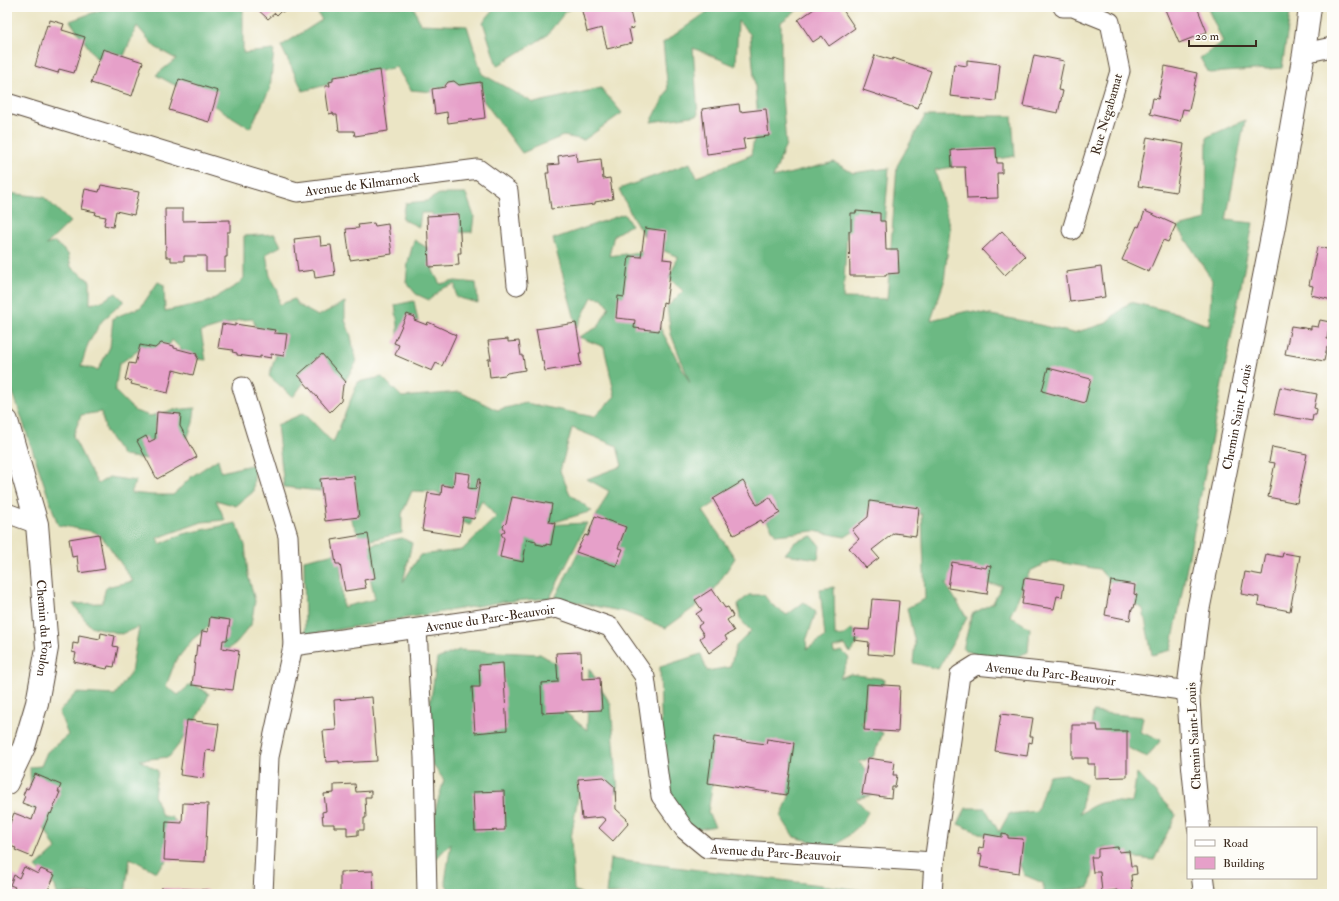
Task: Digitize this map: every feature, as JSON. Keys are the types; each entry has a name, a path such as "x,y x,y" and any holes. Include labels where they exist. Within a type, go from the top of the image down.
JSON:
{"street":[{"name":"Rue Negabamat","path":"1063,7 1073,8 1110,22 1120,71 1072,230"},
{"name":"Chemin Saint-Louis","path":"1199,827 1188,691 1198,612 1274,226 1304,53 1310,7"},
{"path":"1304,53 1332,46"},
{"name":"Avenue de Kilmarnock","path":"7,103 297,192 478,169 508,191 518,285"},
{"path":"242,387 288,536 293,646 269,756 263,894"},
{"name":"Chemin du Foulon","path":"7,421 37,524 48,648 37,703 24,747 7,783"},
{"path":"7,513 37,524"},
{"name":"Avenue du Parc-Beauvoir","path":"293,646 557,608 610,627 645,677 661,796 685,830 707,848 934,862"},
{"name":"Avenue du Parc-Beauvoir","path":"417,629 424,758 427,894"},
{"name":"Avenue du Parc-Beauvoir","path":"932,894 934,862 960,675 976,665 1090,677 1188,691"},
{"path":"1203,879 1205,894"}],"green space":[{"path":"109,7 243,7 243,53 274,50 270,89 250,128 218,108 156,75 176,59 155,47 137,26 119,67 96,58 70,21"},
{"path":"314,7 414,7 420,24 467,26 482,74 534,103 601,88 622,113 584,140 563,136 522,153 480,96 411,90 396,67 303,91 281,46 322,20"},
{"path":"496,7 575,7 566,11 546,36 497,66 483,22"},
{"path":"714,7 800,8 781,22 781,83 786,144 773,178 834,162 853,173 889,168 883,239 847,231 843,298 887,299 897,166 925,116 1012,116 1015,156 935,170 950,229 944,282 931,320 968,311 1019,320 1073,333 1104,324 1130,302 1177,313 1209,326 1212,280 1178,227 1206,220 1207,137 1245,120 1226,220 1253,223 1171,650 1152,655 1143,609 1126,600 1099,569 1051,561 1030,571 1010,616 1030,628 1028,652 998,665 963,649 972,614 993,603 1002,585 945,583 967,618 938,669 913,663 915,643 907,608 925,599 922,514 883,513 845,537 814,531 776,535 743,484 703,511 735,558 710,596 666,628 625,612 555,598 609,491 587,479 622,466 617,446 572,428 560,471 570,494 592,511 545,525 587,523 550,598 501,602 305,635 304,560 340,552 343,607 375,599 363,546 402,538 412,543 403,582 420,555 462,550 496,517 482,500 470,525 447,516 438,492 412,491 402,514 402,533 362,542 338,493 284,487 277,425 304,413 333,443 358,382 382,377 402,397 460,392 497,410 526,403 594,417 615,396 604,347 579,337 598,327 609,307 602,298 592,297 577,327 553,239 624,214 631,225 614,235 609,256 650,251 651,311 690,383 671,334 667,307 683,291 669,278 678,257 649,244 632,216 619,189 690,163 697,177 751,155 758,118 750,34 738,21 736,66 693,48 698,115 651,122 668,90 663,43"},
{"path":"1207,7 1291,7 1282,68 1209,73 1200,58 1223,42"},
{"path":"7,193 44,197 70,222 46,245 55,242 68,254 71,267 90,281 90,304 102,301 116,293 124,301 102,321 88,344 81,366 98,370 110,347 113,318 141,307 158,282 164,285 165,311 208,302 237,285 244,278 244,236 275,234 281,246 266,254 270,276 278,290 279,305 294,299 298,305 318,316 345,302 345,320 351,336 356,363 345,381 305,381 293,397 269,376 278,349 260,341 253,319 240,320 201,332 206,360 190,358 172,340 162,358 142,348 119,364 115,391 135,411 150,416 174,410 195,408 193,423 185,444 155,460 123,456 106,432 101,412 81,415 73,436 98,484 109,477 136,481 131,493 173,495 191,477 218,459 221,472 255,464 253,492 236,506 216,500 225,520 202,522 157,538 160,544 183,534 236,523 245,545 248,575 255,601 251,625 236,643 220,655 220,633 208,627 192,640 175,662 166,686 178,695 192,683 209,694 191,727 169,757 140,760 158,771 154,795 162,816 172,817 183,833 166,861 156,872 130,858 125,894 57,894 55,886 36,867 56,849 29,801 31,792 30,767 41,766 47,752 68,735 59,712 76,693 115,695 131,672 139,627 121,634 90,626 73,604 102,603 106,587 133,581 106,542 95,532 58,525 7,375"},
{"path":"439,194 466,194 474,216 472,232 439,233 432,213 421,213 419,227 402,219 406,203 427,201"},
{"path":"414,240 431,250 433,271 440,284 455,281 476,283 478,303 456,297 455,284 443,288 429,300 416,294 406,282 408,262"},
{"path":"414,301 419,327 398,350 398,325 395,305"},
{"path":"812,536 820,546 818,559 785,554 795,542"},
{"path":"834,587 835,636 844,635 852,629 860,640 850,653 845,645 833,648 834,653 842,651 849,658 840,678 850,674 885,679 879,711 861,723 883,733 873,757 859,762 872,776 872,795 856,799 868,812 861,824 832,850 810,841 794,837 781,817 790,794 772,792 714,774 708,813 715,826 689,831 667,786 662,754 660,667 701,654 707,671 730,667 736,646 751,631 740,619 738,604 749,595 764,595 771,604 787,615 804,602 816,612 806,641 807,649 825,637 820,589"},
{"path":"459,650 540,654 565,669 554,703 587,730 589,668 611,705 618,792 578,796 571,838 574,890 582,894 451,894 445,882 451,843 431,864 436,807 444,780 432,764 428,718 437,659"},
{"path":"1093,712 1143,717 1140,732 1161,740 1147,757 1128,748 1090,739"},
{"path":"1137,773 1176,815 1154,860 1136,858 1103,847 1097,857 1089,888 1064,890 1067,894 1044,894 1043,883 1024,875 1018,859 991,838 958,824 966,808 985,808 999,832 1009,814 1037,811 1048,776 1067,774 1086,784 1080,814 1099,803 1132,803"},
{"path":"610,859 869,891 863,894 606,894"}],"building":[{"path":"255,7 292,7 290,10 287,8 277,15 275,13 268,19"},
{"path":"581,7 629,7 634,28 629,29 632,43 607,49 602,28 587,32"},
{"path":"817,7 841,7 855,28 829,46 822,36 813,42 798,20"},
{"path":"1164,7 1197,7 1207,32 1179,43"},
{"path":"50,20 64,24 62,30 85,37 74,73 59,69 58,73 35,66 47,25 49,26"},
{"path":"103,49 143,62 132,96 91,83"},
{"path":"875,55 892,60 893,58 931,71 918,108 863,90"},
{"path":"1034,55 1064,61 1058,90 1063,91 1058,113 1023,106"},
{"path":"967,60 1000,64 996,101 950,96 954,64 967,66"},
{"path":"1165,66 1197,73 1189,110 1183,109 1180,121 1150,114 1153,98 1158,99"},
{"path":"380,70 388,131 355,136 354,131 339,131 337,115 334,115 333,113 329,114 325,86 330,86 329,82 333,81 333,77"},
{"path":"179,79 218,91 209,122 169,110"},
{"path":"454,81 459,85 481,82 485,118 448,123 447,112 435,114 432,89 445,87 448,82"},
{"path":"739,104 740,112 766,109 769,136 743,139 745,149 707,154 702,109"},
{"path":"1147,137 1184,144 1176,192 1138,186"},
{"path":"996,148 997,163 1002,163 1002,173 997,173 998,198 967,199 965,167 952,167 951,150"},
{"path":"576,153 577,162 601,159 603,179 610,178 613,199 595,202 595,204 551,209 546,173 549,173 548,165 559,164 558,156"},
{"path":"101,185 139,192 134,215 116,211 113,227 104,225 106,217 95,215 96,212 81,209 85,189 99,192"},
{"path":"165,209 183,209 183,221 230,220 230,232 227,232 227,257 225,257 225,271 206,271 206,256 184,256 184,261 171,261 171,257 166,257"},
{"path":"856,211 880,213 880,221 885,221 886,250 898,250 899,273 886,274 886,276 850,276 849,231 851,231 851,213 856,213"},
{"path":"1145,211 1176,225 1168,242 1163,240 1149,272 1122,260 1137,226 1139,227"},
{"path":"459,214 461,253 458,253 459,265 429,267 427,216"},
{"path":"374,223 375,226 388,224 392,254 350,260 346,229 359,228 358,225"},
{"path":"645,228 666,231 663,259 672,260 666,303 663,302 659,331 634,328 635,320 616,318 618,296 624,297 629,256 641,257"},
{"path":"1002,231 1025,256 1005,275 982,250"},
{"path":"320,236 321,246 331,245 335,275 315,278 314,270 298,272 294,239"},
{"path":"1317,247 1332,250 1332,300 1311,295 1313,286 1309,285"},
{"path":"1101,267 1105,297 1070,302 1066,272"},
{"path":"407,314 415,317 414,320 427,325 428,322 456,335 442,366 436,363 432,371 395,355 399,345 394,343"},
{"path":"1320,320 1330,322 1327,339 1331,339 1330,348 1327,347 1324,361 1285,354 1291,326 1311,329 1311,326 1318,327"},
{"path":"576,323 581,353 579,353 581,365 545,371 536,329"},
{"path":"222,324 235,326 235,324 275,330 274,333 287,334 284,356 271,354 271,358 260,356 260,358 237,355 237,353 232,352 233,350 218,348"},
{"path":"508,339 508,342 519,341 525,370 490,377 488,359 491,359 488,341"},
{"path":"161,343 197,354 196,356 198,356 193,375 173,370 168,393 131,384 132,381 125,380 129,363 135,364 140,345 155,348"},
{"path":"322,354 346,382 343,385 341,401 330,412 298,375"},
{"path":"1048,368 1091,379 1085,403 1042,391"},
{"path":"1280,387 1317,394 1314,408 1317,409 1316,415 1313,415 1312,421 1274,414"},
{"path":"157,412 181,414 180,426 197,457 157,479 137,441 146,436 149,442 155,439"},
{"path":"1272,447 1307,454 1297,503 1268,497 1275,463 1269,462"},
{"path":"455,472 470,474 468,488 476,489 478,479 480,479 474,519 463,517 460,536 422,530 428,493 441,495 442,485 453,487"},
{"path":"354,476 359,517 325,521 320,479"},
{"path":"743,481 757,505 770,497 780,513 763,523 761,520 734,535 713,499"},
{"path":"512,497 552,504 549,522 555,523 551,545 546,544 546,546 536,544 536,541 527,539 523,562 500,557 504,538 501,534 505,531 503,526 506,523"},
{"path":"870,501 919,508 916,536 894,533 872,550 879,558 866,568 849,548 859,539 852,530 868,517"},
{"path":"595,516 626,527 618,548 623,549 616,566 576,552 585,535 588,536"},
{"path":"99,534 105,569 79,573 77,556 72,557 69,539"},
{"path":"368,534 375,578 364,580 366,588 345,591 340,564 336,564 332,540"},
{"path":"1283,553 1300,556 1290,611 1258,605 1259,597 1241,594 1245,572 1262,575 1266,554 1282,557"},
{"path":"952,562 986,568 987,565 991,566 987,594 948,588"},
{"path":"1024,578 1064,584 1062,597 1057,596 1054,609 1022,604"},
{"path":"1111,581 1135,585 1134,594 1137,595 1134,608 1132,608 1130,620 1105,615"},
{"path":"712,589 725,608 728,607 733,616 727,620 734,631 725,636 727,640 709,653 700,638 704,635 698,626 702,623 696,614 702,610 695,600"},
{"path":"872,599 899,601 894,656 868,654 869,642 854,640 855,629 869,630"},
{"path":"210,617 230,620 227,640 223,640 222,648 239,651 233,690 192,685 197,645 200,646 202,631 208,632"},
{"path":"101,633 115,636 113,646 118,647 114,667 108,666 107,669 74,662 76,653 72,652 73,643 78,644 79,635 100,639"},
{"path":"581,652 582,679 600,678 602,710 542,713 541,683 558,682 556,653"},
{"path":"503,663 507,730 475,733 472,687 480,687 479,665"},
{"path":"867,684 900,686 898,732 864,730"},
{"path":"372,697 377,761 339,763 339,761 326,762 323,731 336,730 334,700"},
{"path":"1001,714 1033,718 1030,736 1033,736 1032,743 1029,742 1027,756 995,751"},
{"path":"187,720 219,724 215,751 206,750 203,778 180,775"},
{"path":"1072,725 1097,725 1098,731 1127,731 1127,777 1095,778 1095,764 1088,764 1088,758 1072,758"},
{"path":"714,737 766,744 767,739 794,743 787,795 708,783"},
{"path":"868,758 895,762 893,775 897,775 895,787 892,787 891,798 862,794"},
{"path":"35,774 61,785 58,792 60,792 32,857 7,845 7,831 14,813 32,820 36,808 22,803 26,788 28,789"},
{"path":"604,777 615,787 616,809 627,819 628,824 613,841 599,828 606,820 602,817 582,819 578,779"},
{"path":"355,784 356,792 371,791 371,797 365,797 366,818 364,818 364,830 358,830 358,835 347,836 347,827 334,827 334,824 323,824 322,812 326,811 324,794 334,793 334,785"},
{"path":"504,791 505,830 475,831 473,792"},
{"path":"183,803 208,804 205,862 164,860 166,822 182,823"},
{"path":"985,834 1002,837 1002,834 1008,835 1008,838 1023,839 1019,873 980,867 982,855 978,854 979,847 983,848"},
{"path":"1118,847 1119,852 1129,851 1131,866 1136,866 1137,874 1131,875 1133,894 1118,894 1117,890 1102,892 1100,872 1093,872 1091,857 1098,857 1098,849"},
{"path":"24,867 38,874 41,869 55,875 46,894 11,894 15,887 10,885 14,875 19,878"},
{"path":"373,871 374,894 340,894 340,872"},
{"path":"161,888 207,890 207,894 161,894"}]}
